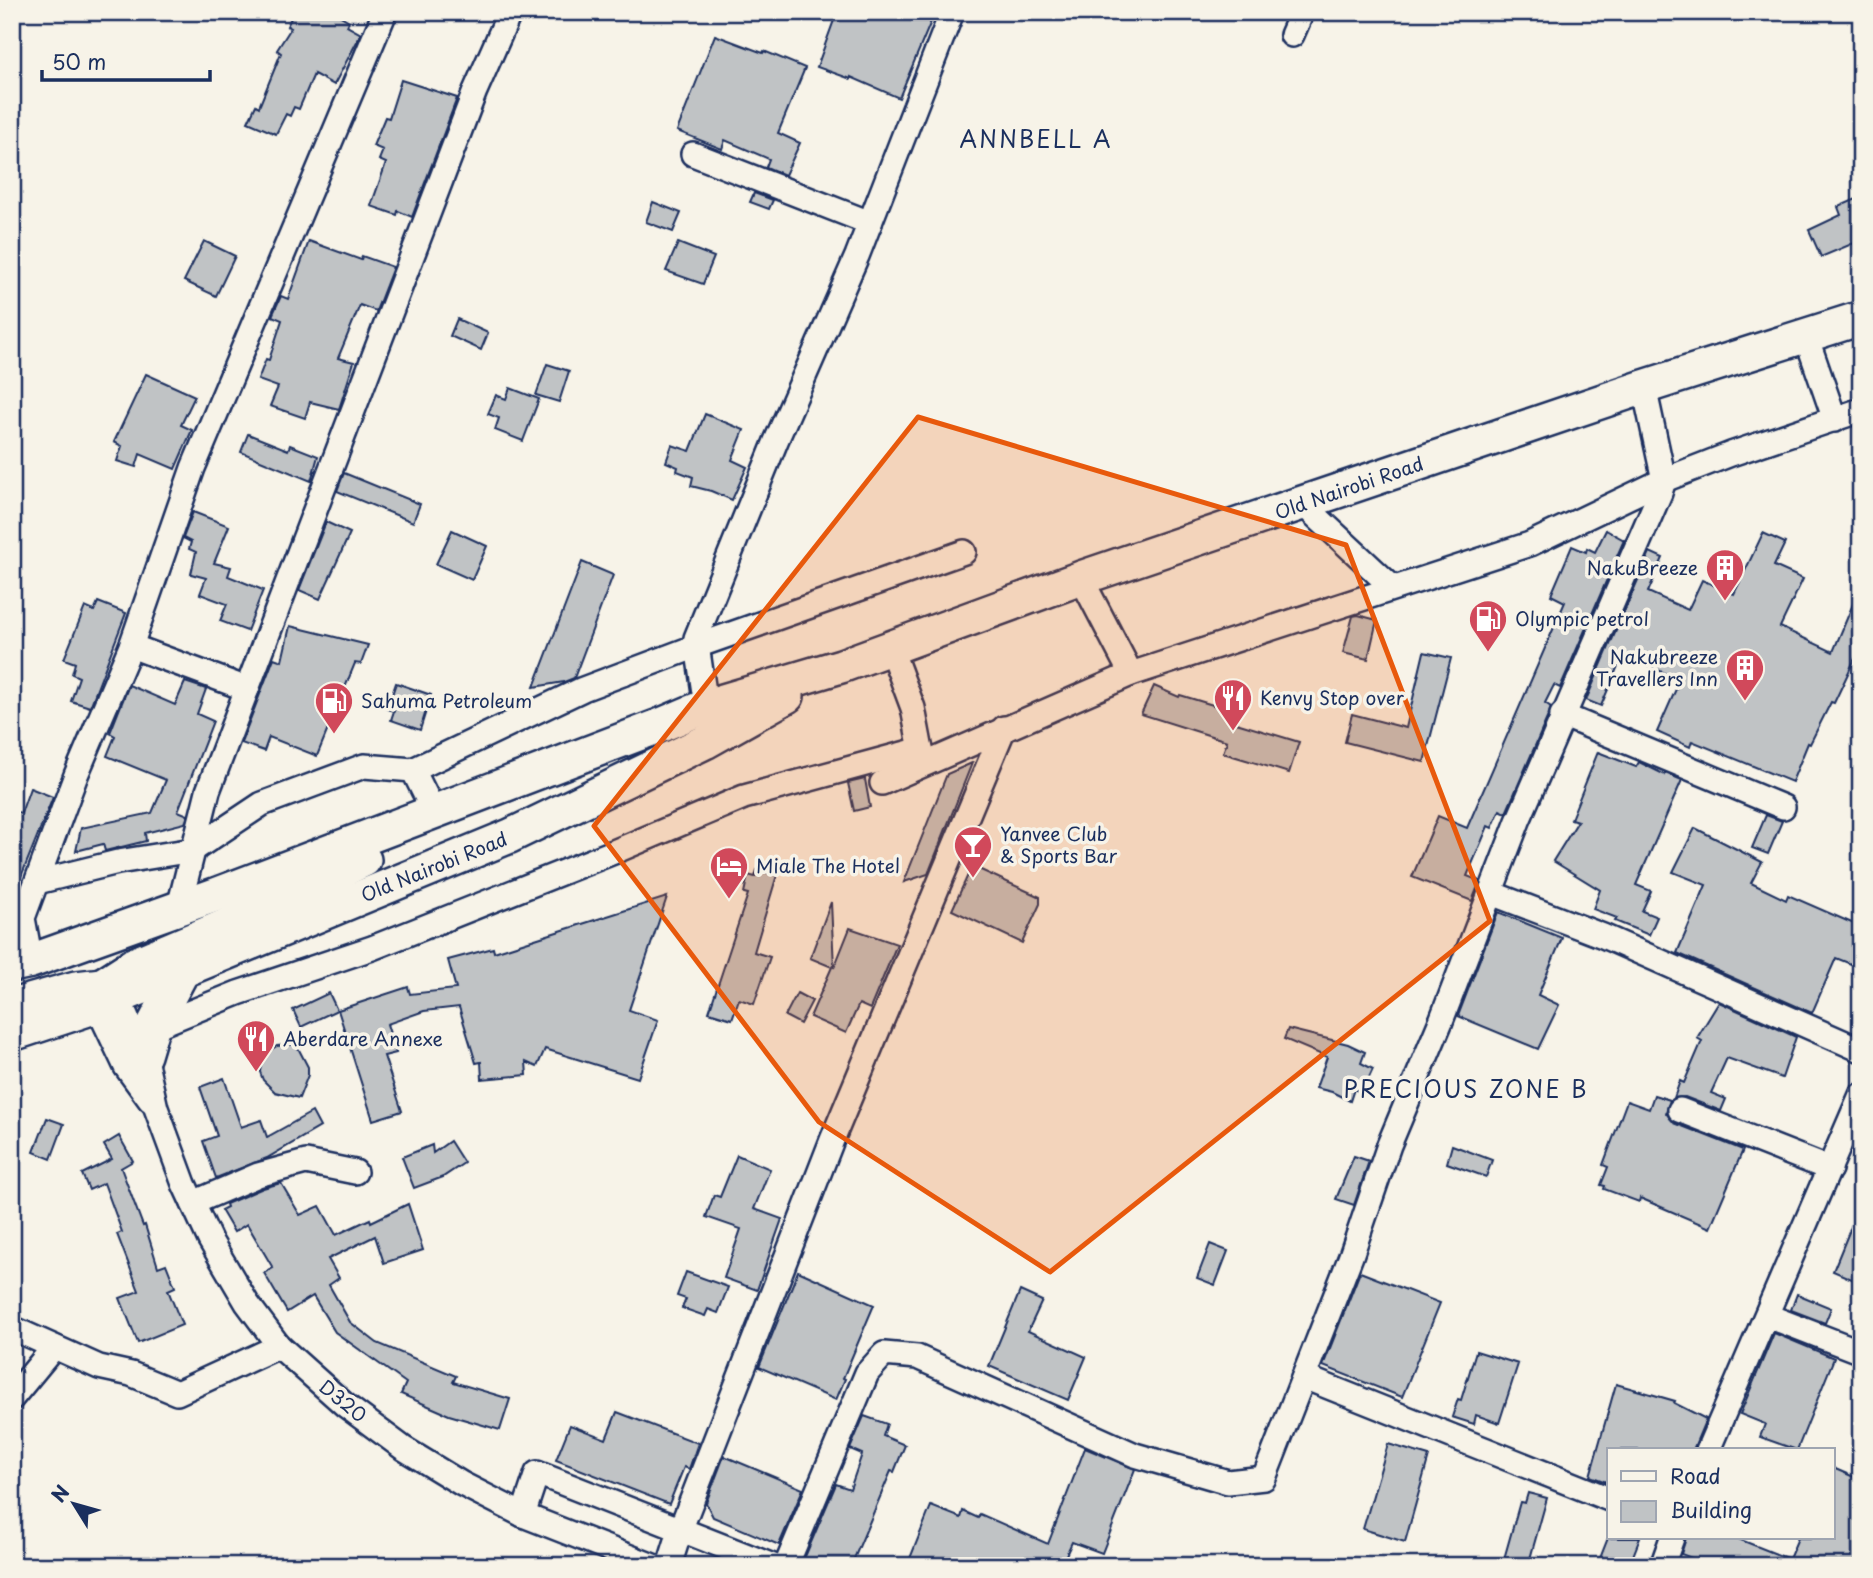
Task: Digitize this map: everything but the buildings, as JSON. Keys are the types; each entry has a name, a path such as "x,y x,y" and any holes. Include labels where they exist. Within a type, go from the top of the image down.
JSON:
{"highway":[{"name":"Old Nairobi Road","path":"22,963 230,890 706,706 841,666 1081,578 1644,387 1861,318"},
{"name":"Old Nairobi Road","path":"12,1034 105,996 183,970 510,836 705,742 841,666"},
{"path":"12,1006 76,988 105,996 133,965 237,921 373,855 498,788"},
{"path":"148,1042 183,970"}],"street":[{"path":"22,963 18,920 37,882 76,775 131,646 193,468 385,12"},
{"path":"178,907 208,791 475,90 510,12"},
{"path":"706,706 696,638 776,441 870,223 952,12"},
{"path":"1292,35 1302,12"},
{"path":"693,154 870,223"},
{"path":"1805,336 1835,420"},
{"path":"786,1566 867,1373 884,1354 916,1357 1135,1455 1228,1482 1264,1478 1351,1256 1389,1145 1518,821 1654,509 1664,480 1644,387"},
{"path":"148,1042 238,993 372,948 744,797 922,756 1004,728 1131,674 1530,544 1664,480 1731,454 1861,411"},
{"path":"1303,504 1393,588"},
{"path":"37,882 118,862 193,850 262,804 364,766 413,769 583,689 964,552"},
{"path":"1081,578 1131,674"},
{"path":"131,646 247,689"},
{"path":"891,649 913,708 922,756"},
{"path":"1562,715 1783,807"},
{"path":"668,1566 832,1140 1004,728"},
{"path":"882,783 922,756"},
{"path":"413,769 434,812"},
{"path":"1491,893 1603,936 1861,1050"},
{"name":"D320","path":"105,996 148,1042 156,1108 193,1203 210,1240 247,1303 279,1346 345,1405 403,1448 462,1484 523,1515 653,1566"},
{"name":"D320","path":"105,996 126,1067 156,1108"},
{"path":"1709,1448 1861,1095"},
{"path":"1680,1110 1830,1169"},
{"path":"193,1203 258,1175 306,1162 355,1172"},
{"path":"1768,1315 1861,1352"},
{"path":"12,1328 99,1367 131,1374 177,1393 279,1346"},
{"path":"12,1398 54,1347"},
{"path":"1304,1377 1607,1498"},
{"path":"523,1515 537,1473 773,1566"},
{"path":"1662,1566 1671,1540"}],"highlighted area":[{"path":"918,417 1346,545 1490,921 1050,1272 819,1122 594,826"}],"place":[{"name":"NakuBreeze","path":"1725,602"},
{"name":"Olympic petrol","path":"1488,653"},
{"name":"Nakubreeze Travellers Inn","path":"1745,702"},
{"name":"Kenvy Stop over","path":"1233,732"},
{"name":"Sahuma Petroleum","path":"334,735"},
{"name":"Yanvee Club & Sports Bar","path":"973,879"},
{"name":"Miale The Hotel","path":"729,900"},
{"name":"Aberdare Annexe","path":"256,1073"}],"district":[{"name":"ANNBELL A","path":"1036,140"},
{"name":"PRECIOUS ZONE B","path":"1466,1090"}]}
